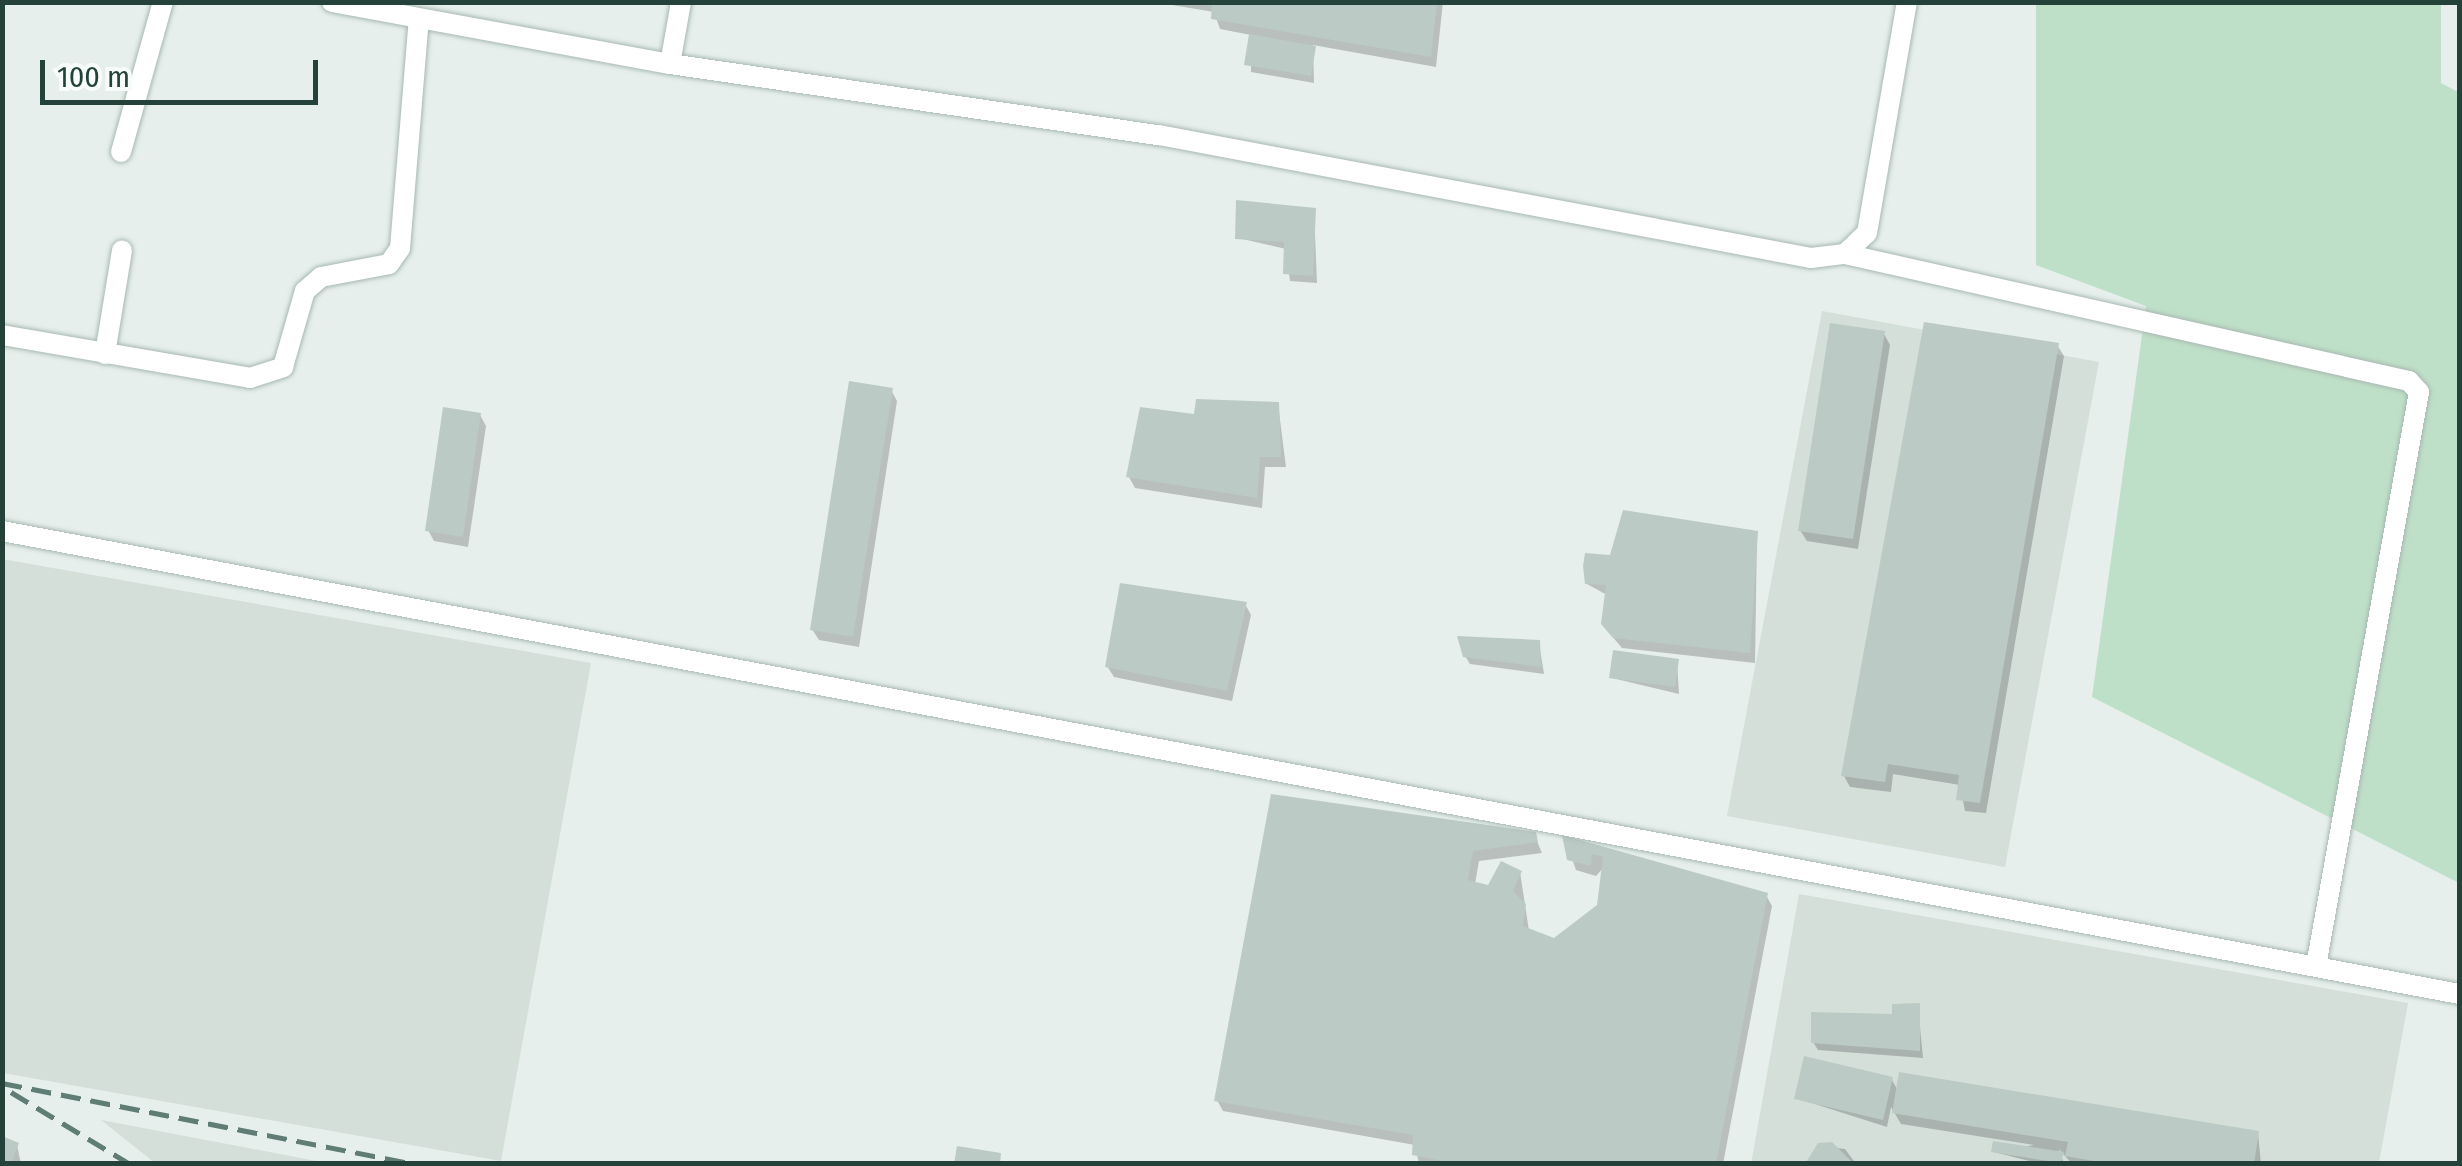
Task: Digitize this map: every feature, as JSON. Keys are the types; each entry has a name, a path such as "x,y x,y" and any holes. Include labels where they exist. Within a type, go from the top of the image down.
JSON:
{"street":[{"path":"121,152 163,2"},
{"path":"332,2 670,64 1159,135 1811,258 1846,254 2408,381 2419,392 2316,966"},
{"path":"670,64 681,2"},
{"path":"1846,254 1866,233 1876,197 1907,2"},
{"path":"2,336 270,376 283,367 305,291 322,277 388,264 400,248 419,18"},
{"path":"105,354 122,250"},
{"path":"2,531 2460,994"}],"shaded area":[{"path":"1822,311 2099,362 2005,867 1727,816"},
{"path":"2,559 591,663 501,1161 3,1073"},
{"path":"1799,894 2408,1003 2379,1163 1751,1164"},
{"path":"101,1120 327,1163 155,1163"}],"green space":[{"path":"2036,3 2441,3 2441,83 2460,93 2459,883 2092,697 2146,306 2036,265"}],"building":[{"path":"1212,2 1437,2 1431,57 1211,19"},
{"path":"1249,34 1316,46 1311,76 1244,65"},
{"path":"1236,200 1316,208 1313,276 1283,274 1284,242 1235,239"},
{"path":"1924,322 2059,343 1980,803 1956,800 1959,775 1888,764 1885,782 1841,776"},
{"path":"1830,323 1885,331 1853,539 1798,531"},
{"path":"849,381 893,388 853,637 810,630"},
{"path":"1196,399 1279,402 1281,457 1260,457 1257,498 1126,477 1140,407 1194,414"},
{"path":"443,407 481,413 463,537 425,531"},
{"path":"1623,510 1758,531 1750,653 1613,638 1601,624 1606,585 1585,584 1583,566 1585,553 1610,555"},
{"path":"1120,583 1247,602 1227,691 1105,667"},
{"path":"1457,636 1540,640 1541,667 1463,657"},
{"path":"1613,650 1679,659 1675,687 1609,678"},
{"path":"1271,794 1536,832 1538,842 1473,851 1468,880 1488,885 1501,861 1522,871 1513,891 1526,904 1523,926 1554,938 1597,905 1603,857 1592,854 1591,866 1567,860 1562,835 1768,893 1716,1164 1457,1164 1412,1155 1413,1135 1214,1101"},
{"path":"1920,1003 1920,1051 1811,1043 1811,1012 1892,1014 1892,1004"},
{"path":"1804,1056 1893,1077 1883,1120 1794,1099"},
{"path":"1899,1072 2259,1131 2254,1164 2111,1164 2065,1156 2068,1142 1892,1113"},
{"path":"2,1136 19,1143 11,1164 2,1164"},
{"path":"1993,1141 2064,1152 2061,1163 1991,1152"},
{"path":"1832,1142 1854,1164 1805,1164 1818,1143"},
{"path":"957,1146 1001,1153 1000,1164 954,1164"}],"railway":[{"path":"2,1083 413,1164"},
{"path":"11,1092 130,1164"}]}
